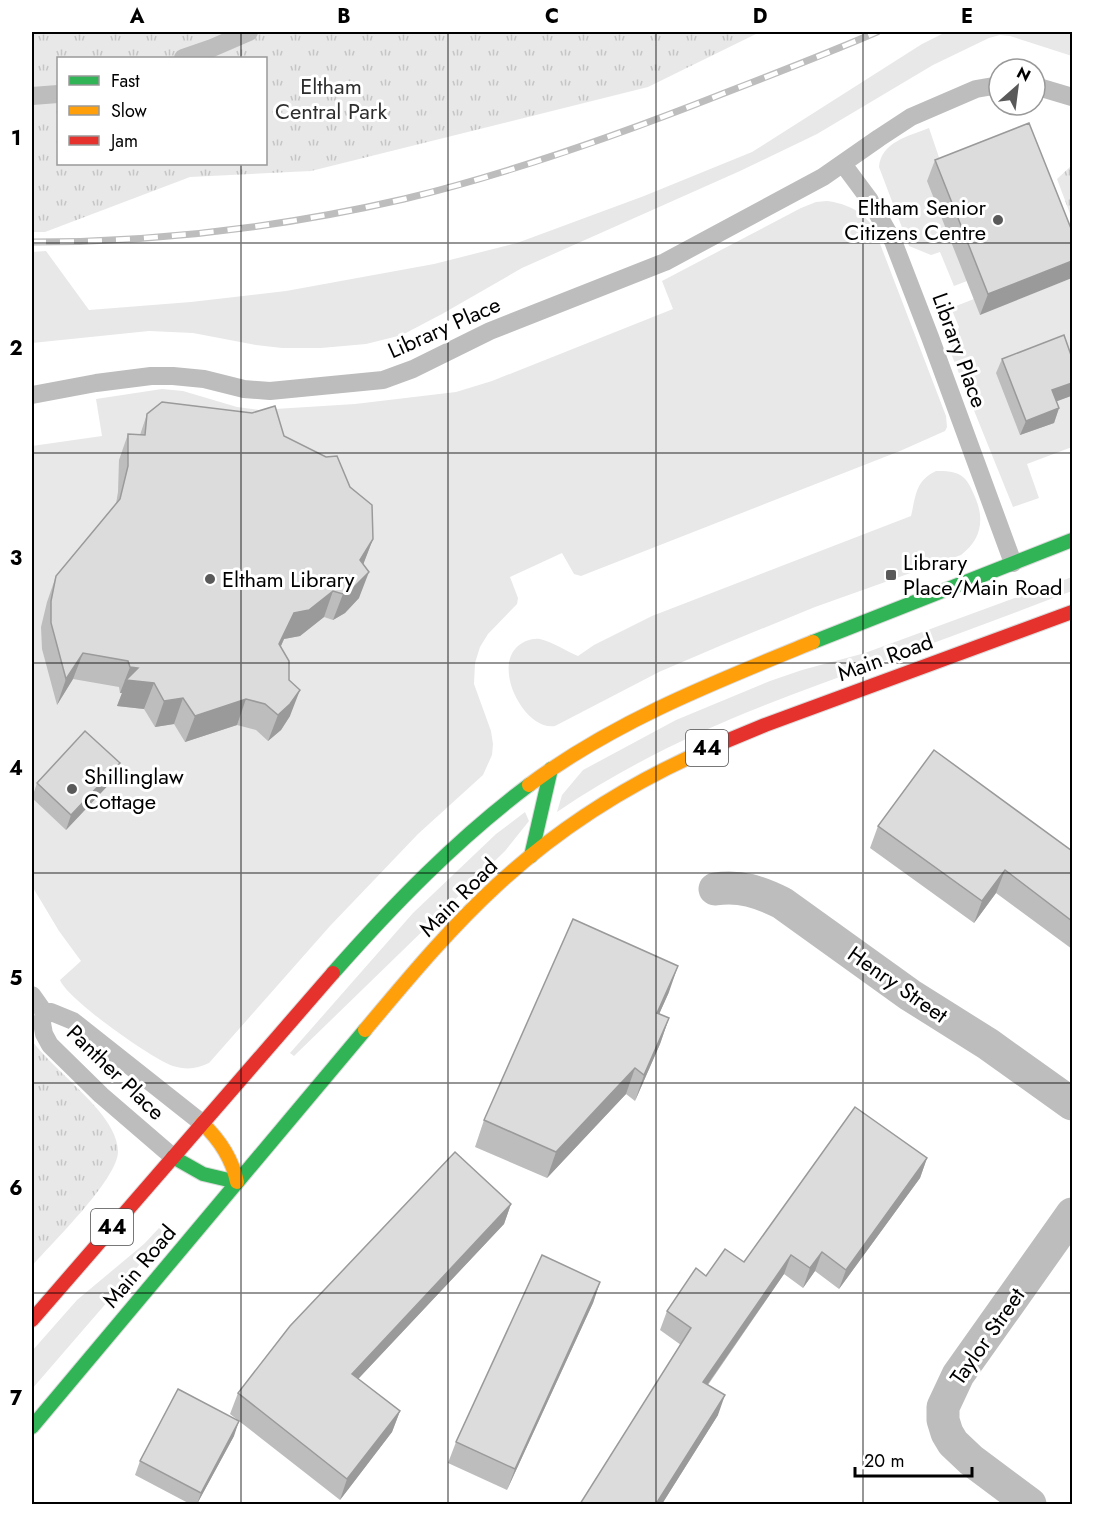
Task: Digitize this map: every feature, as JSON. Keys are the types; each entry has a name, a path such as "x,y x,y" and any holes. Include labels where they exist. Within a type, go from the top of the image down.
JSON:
{"main road":[{"name":"Main Road","path":"32,1320 354,948 401,898 478,824 551,769 613,732 673,701 825,637 1072,540"},
{"name":"Main Road","path":"32,1426 403,985 465,917 531,856 596,809 648,777 692,755 850,692 1072,612"},
{"path":"531,856 551,769"},
{"path":"172,1157 203,1174 220,1180 237,1182 234,1166 227,1150 202,1123"}],"street":[{"name":"Henry Street","path":"715,889 730,887 748,889 782,903 910,995 988,1044 1072,1104"},
{"name":"Taylor Street","path":"1030,1504 971,1460 953,1443 943,1420 943,1407 958,1375 1072,1214"}],"lane":[{"path":"186,57 249,32"},
{"name":"Library Place","path":"32,395 151,376 193,378 244,389 270,391 382,380 413,369 490,331 665,262 823,177 911,117 976,89 987,87"},
{"path":"1047,90 1072,98"},
{"path":"32,96 57,94"},
{"name":"Library Place","path":"843,164 869,199 893,241 1013,563"},
{"name":"Panther Place","path":"32,995 44,1012 42,1023 44,1034 50,1045 101,1095 172,1157"},
{"name":"Panther Place","path":"44,1012 51,1012 73,1021 202,1123"}],"green space":[{"name":"Eltham Central Park","path":"32,32 760,32 648,87 311,171 190,177 45,232 32,232"},
{"path":"946,32 1072,32 1072,56 1010,36 1000,35 989,38 933,65 817,134 740,171 522,268 402,335 366,344 321,348 282,348 193,333 149,331 32,343 32,252 46,251 89,310 191,302 286,291 434,264 517,243 644,196 752,152 922,44"},
{"path":"929,128 945,175 967,281 954,286 940,252 931,255 909,246 879,167 881,158 890,146 905,137"},
{"path":"1072,165 1072,219 1057,179"},
{"path":"827,201 854,209 874,228 946,416 945,431 900,451 581,576 574,574 562,553 510,577 518,598 517,604 488,634 480,647 475,663 474,684 491,731 493,744 492,755 483,775 418,834 330,926 209,1063 196,1068 187,1068 173,1066 162,1061 93,1014 66,989 60,980 81,961 59,931 32,886 32,446 102,436 96,399 162,389 183,391 237,407 259,410 355,404 456,392 492,381 673,309 662,281 801,208 816,202"},
{"path":"1072,278 1072,447 1027,464 1039,498 1013,507 950,351 959,327 951,308 974,299 981,314"},
{"path":"936,471 954,472 963,477 970,486 978,505 980,522 977,536 961,555 815,607 722,645 659,672 555,726 544,725 533,719 523,709 510,682 509,668 511,656 523,643 531,639 540,639 578,656 594,645 652,616 911,516 920,484"},
{"path":"1072,577 1072,591 796,693 714,726 635,765 557,812 562,795 583,770 676,720 770,681 865,653"},
{"path":"525,812 529,821 505,851 294,1056 290,1053 413,913 496,834"},
{"path":"32,1041 102,1115 114,1135 118,1152 115,1164 96,1194 32,1266"},
{"path":"159,1228 166,1234 32,1389 32,1351 77,1300 144,1244"}],"building":[{"name":"Eltham Senior Citizens Centre","path":"1029,123 1072,231 1072,261 988,294 935,160"},
{"path":"1064,335 1072,358 1072,383 1052,390 1059,408 1026,421 1002,359"},
{"name":"Eltham Library","path":"162,402 252,413 275,406 284,436 326,457 337,456 350,487 372,505 373,539 360,560 369,572 343,594 333,591 309,610 294,613 279,644 289,661 289,680 300,690 278,715 265,704 246,699 195,716 183,698 164,701 154,683 126,680 138,668 130,667 128,661 83,653 66,679 51,623 51,601 56,576 120,499 128,466 128,434 145,435 147,414"},
{"name":"Shillinglaw Cottage","path":"85,731 120,763 71,815 37,783"},
{"path":"934,750 1072,851 1072,921 1005,870 982,901 878,826"},
{"path":"573,919 678,966 657,1013 669,1018 644,1075 635,1068 556,1152 484,1120"},
{"path":"855,1107 927,1158 846,1270 822,1252 810,1268 791,1255 703,1382 725,1395 656,1504 580,1504 691,1328 667,1311 696,1268 706,1276 725,1249 744,1262"},
{"path":"455,1152 511,1204 352,1374 400,1411 347,1479 238,1393 290,1326"},
{"path":"542,1255 600,1282 515,1469 456,1442"},
{"path":"178,1389 239,1421 201,1493 140,1461"}],"railway":[{"path":"32,242 125,239 219,231 312,218 404,199 525,165 604,138 877,32"}],"traffic: fast":[{"path":"813,642 1072,540"},
{"path":"531,856 551,769"},
{"path":"333,973 426,874 476,828 529,785"},
{"path":"32,1427 365,1030"},
{"path":"173,1157 203,1174 237,1182"}],"traffic: slow":[{"path":"529,785 596,741 666,704 813,642"},
{"path":"365,1030 445,937 522,863 604,803 663,770 724,742"},
{"path":"202,1123 224,1150 237,1182"}],"traffic: jam":[{"path":"724,742 1072,612"},
{"path":"32,1320 333,973"}],"place":[{"name":"Eltham Senior Citizens Centre","path":"998,220"},
{"name":"Library Place/Main Road","path":"891,575"},
{"name":"Eltham Library","path":"210,579"},
{"name":"Shillinglaw Cottage","path":"72,789"}]}
